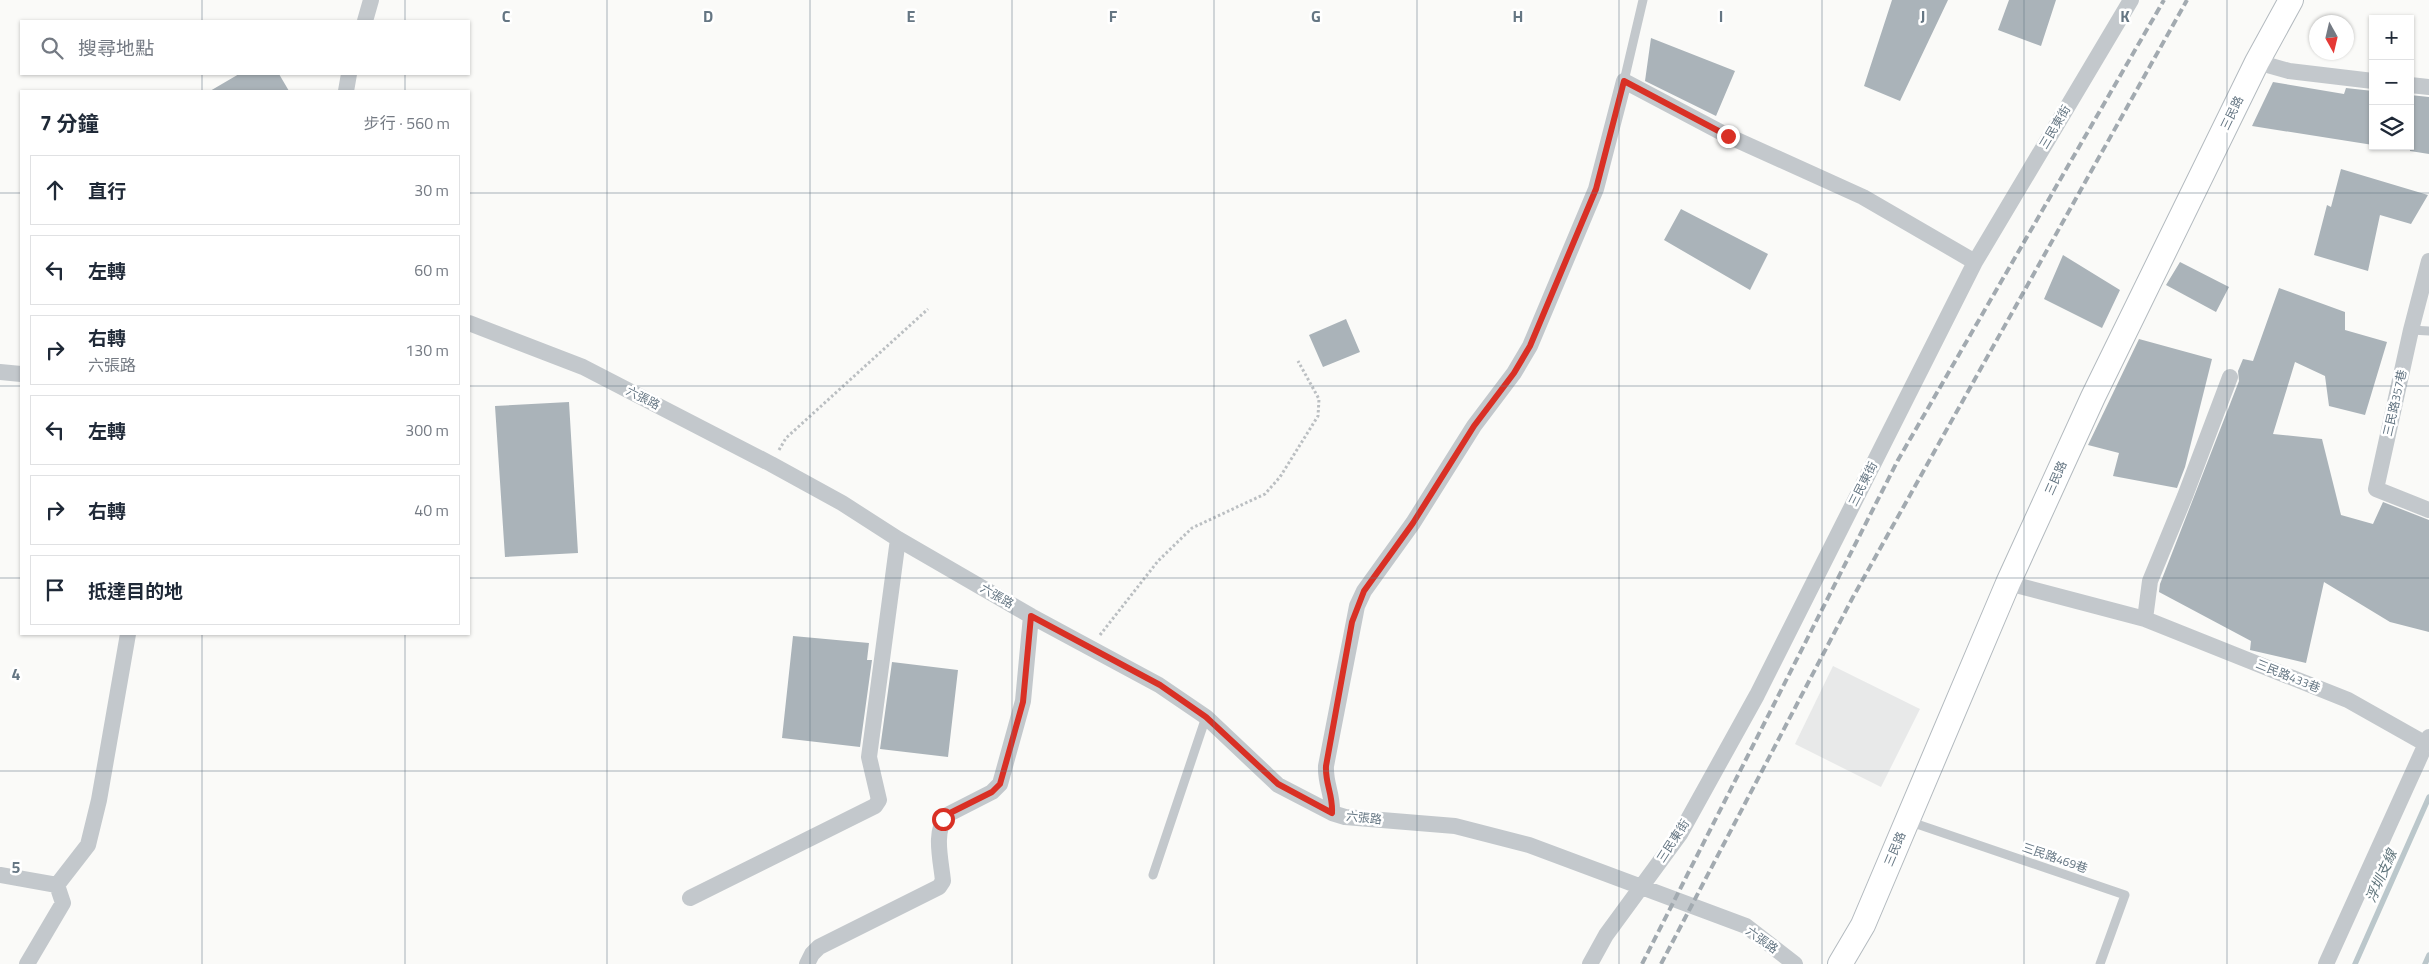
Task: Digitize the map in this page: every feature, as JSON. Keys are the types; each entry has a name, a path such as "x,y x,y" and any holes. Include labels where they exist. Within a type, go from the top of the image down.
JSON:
{"street":[{"path":"365,20 371,0"},
{"name":"三民東街","path":"1590,964 1606,935 1680,834 1757,696 1975,262 2131,0"},
{"name":"三民路","path":"1840,964 1863,926 2008,583 2093,397 2257,62 2291,0"},
{"path":"2257,62 2289,71 2369,81"},
{"path":"346,90 349,75"},
{"path":"1332,813 1332,797 1326,782 1326,766 1352,622 1357,606 1364,591 1413,523 1474,426 1526,352 1596,189 1624,81 1728,136 1863,197 1975,262"},
{"path":"2414,85 2429,87"},
{"name":"三民路357巷","path":"2429,261 2411,330 2376,488 2429,510"},
{"name":"六張路","path":"470,322 583,367 771,464 842,503 898,539 1031,616 1160,685 1206,717 1278,784 1332,813 1345,817 1455,826 1529,845 1746,926 1794,964"},
{"path":"0,372 20,374"},
{"path":"2145,619 2150,581 2186,496 2230,377"},
{"path":"690,898 875,806 879,800 870,758 898,539"},
{"name":"三民路433巷","path":"2008,583 2145,619 2348,700 2427,741"},
{"path":"806,964 819,947 939,888 943,881 939,830 943,819 946,815 992,792 1000,784 1023,702 1031,616"},
{"path":"57,885 88,844 99,800 128,635"},
{"path":"2326,964 2427,741"},
{"path":"0,875 57,885"},
{"path":"27,964 63,903 57,885"}],"lane":[{"path":"1624,81 1643,0"},
{"path":"2411,330 2429,331"},
{"path":"1153,875 1206,717"},
{"name":"三民路469巷","path":"1908,820 2125,895 2100,964"}],"path":[{"path":"771,464 786,438 928,308"},
{"path":"1092,648 1158,561 1192,528 1265,494 1280,477 1318,416 1319,399 1298,361"}],"shaded area":[{"path":"1833,666 1920,709 1881,787 1795,744"}],"building":[{"path":"1892,0 1948,0 1900,101 1864,86"},
{"path":"2009,0 2056,0 2041,46 1998,30"},
{"path":"1651,38 1735,71 1716,116 1645,81"},
{"path":"237,75 280,75 288,90 212,90"},
{"path":"2273,82 2344,94 2346,88 2369,91 2369,144 2252,126"},
{"path":"2414,95 2429,97 2429,154 2410,151 2414,150"},
{"path":"2341,169 2428,195 2411,224 2380,215 2368,271 2314,255 2327,205 2331,207"},
{"path":"1681,209 1768,254 1750,290 1664,240"},
{"path":"2063,255 2120,290 2102,328 2044,299"},
{"path":"2180,262 2229,287 2216,312 2166,285"},
{"path":"2279,288 2345,312 2345,330 2387,342 2365,415 2329,406 2325,376 2295,362 2273,434 2322,439 2341,515 2373,524 2383,502 2429,520 2429,632 2390,622 2324,582 2306,663 2250,650 2251,641 2159,592 2160,584 2239,381 2238,371 2243,359 2253,361"},
{"path":"1346,319 1360,352 1323,367 1309,335"},
{"path":"2139,339 2212,359 2185,467 2177,488 2113,476 2119,453 2088,445"},
{"path":"569,402 578,553 505,557 495,406"},
{"path":"793,636 869,643 867,660 872,660 860,747 782,738"},
{"path":"892,662 958,670 948,757 880,749"}],"waterway":[{"name":"浮圳支線","path":"2355,964 2429,797"},
{"path":"2425,964 2429,955"}],"railway":[{"path":"1642,964 1898,460 2164,0"},
{"path":"1661,964 1853,597 2187,0"}],"route":[{"path":"943,819 946,815 997,789 1000,784 1023,702 1031,616 1160,685 1206,717 1278,784 1332,813 1332,797 1326,782 1326,766 1352,622 1357,606 1364,591 1413,523 1474,426 1514,373 1530,346 1596,189 1624,81 1728,136"}]}
